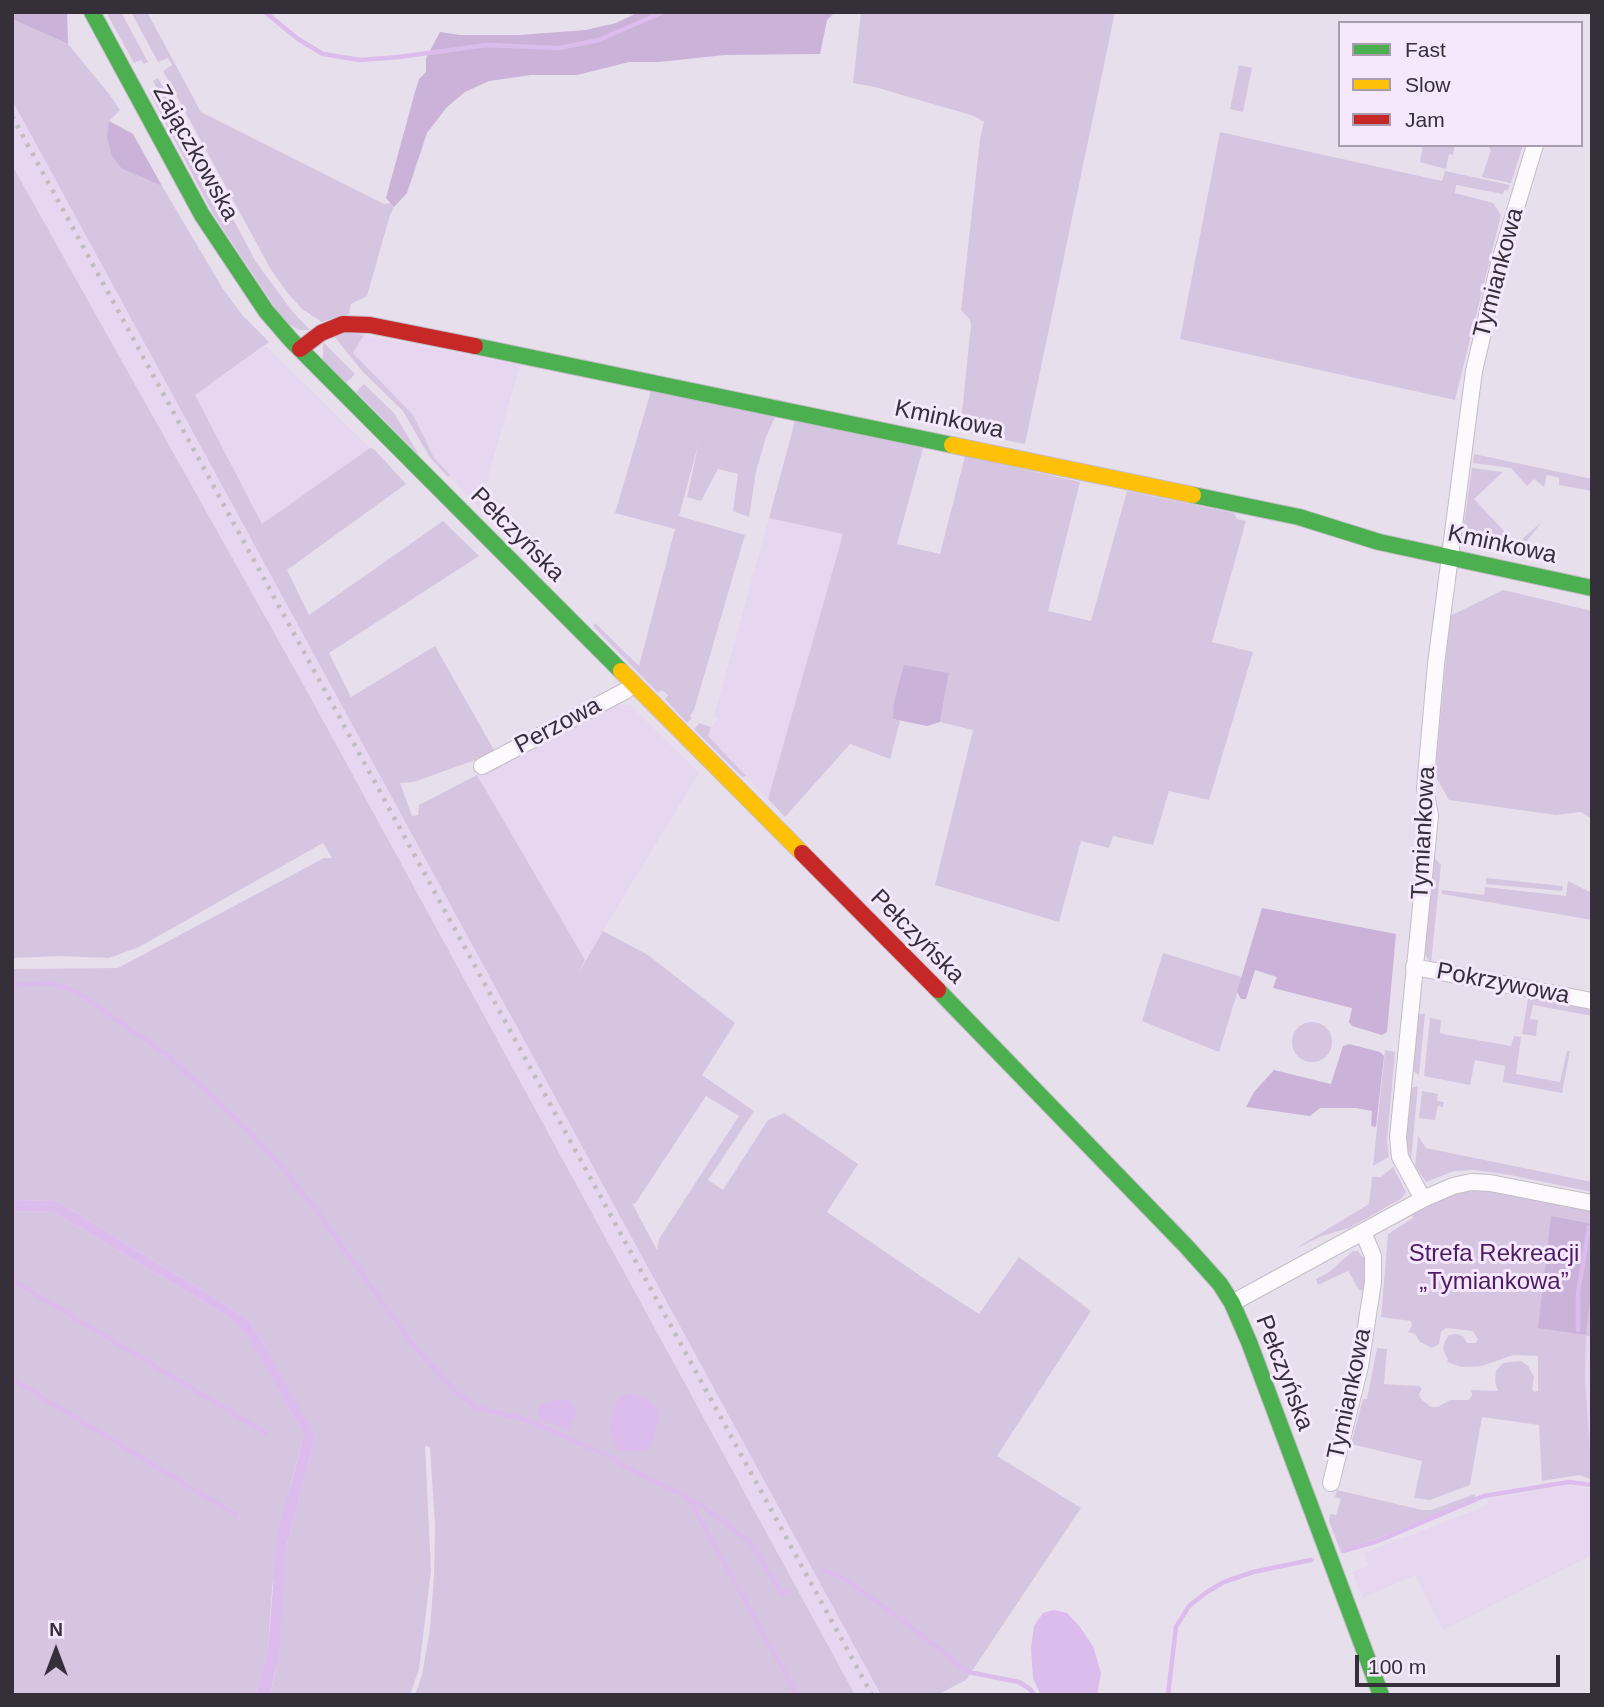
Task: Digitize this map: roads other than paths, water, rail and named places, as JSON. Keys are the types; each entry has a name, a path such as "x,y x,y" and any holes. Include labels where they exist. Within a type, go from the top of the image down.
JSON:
{"main road":[{"name":"Zajączkowska","path":"92,12 202,215 267,312"},
{"name":"Pełczyńska","path":"267,312 300,349 939,991 1220,1284 1232,1303 1249,1342 1381,1695"},
{"name":"Kminkowa","path":"300,349 321,333 343,324 390,328 1299,517 1379,542 1592,587"}],"street":[{"name":"Tymiankowa","path":"1423,1199 1400,1157 1398,1146 1430,816 1425,788 1449,558 1475,362 1499,264 1534,147"},
{"name":"Perzowa","path":"482,766 625,691 633,683"},
{"name":"Pokrzywowa","path":"1414,967 1592,1001"},
{"path":"1232,1303 1423,1199 1453,1186 1477,1182 1592,1203"},
{"name":"Tymiankowa","path":"1331,1483 1360,1366 1373,1282 1373,1256 1363,1232"}],"waterway":[{"path":"265,12 298,39 323,54 360,60 487,45 559,48 599,40 663,12"},
{"path":"12,985 52,983 77,992 166,1054 248,1130 281,1166 416,1349 454,1390 475,1407 524,1419 603,1453 647,1478 685,1495 797,1695"},
{"path":"1578,1330 1578,1293 1589,1227"},
{"path":"12,1280 266,1433"},
{"path":"12,1379 236,1515"},
{"path":"1343,1551 1378,1541 1484,1496 1569,1482 1592,1485"},
{"path":"691,1501 700,1504 751,1543 782,1594 787,1591"},
{"path":"1168,1695 1176,1627 1189,1606 1224,1582 1253,1572 1311,1560"},
{"path":"824,1571 841,1576 968,1672 1019,1682 1034,1695"}],"railway":[{"path":"12,116 872,1695"}],"park label":[{"name":"Strefa Rekreacji „Tymiankowa”","path":"1494,1268"}]}
